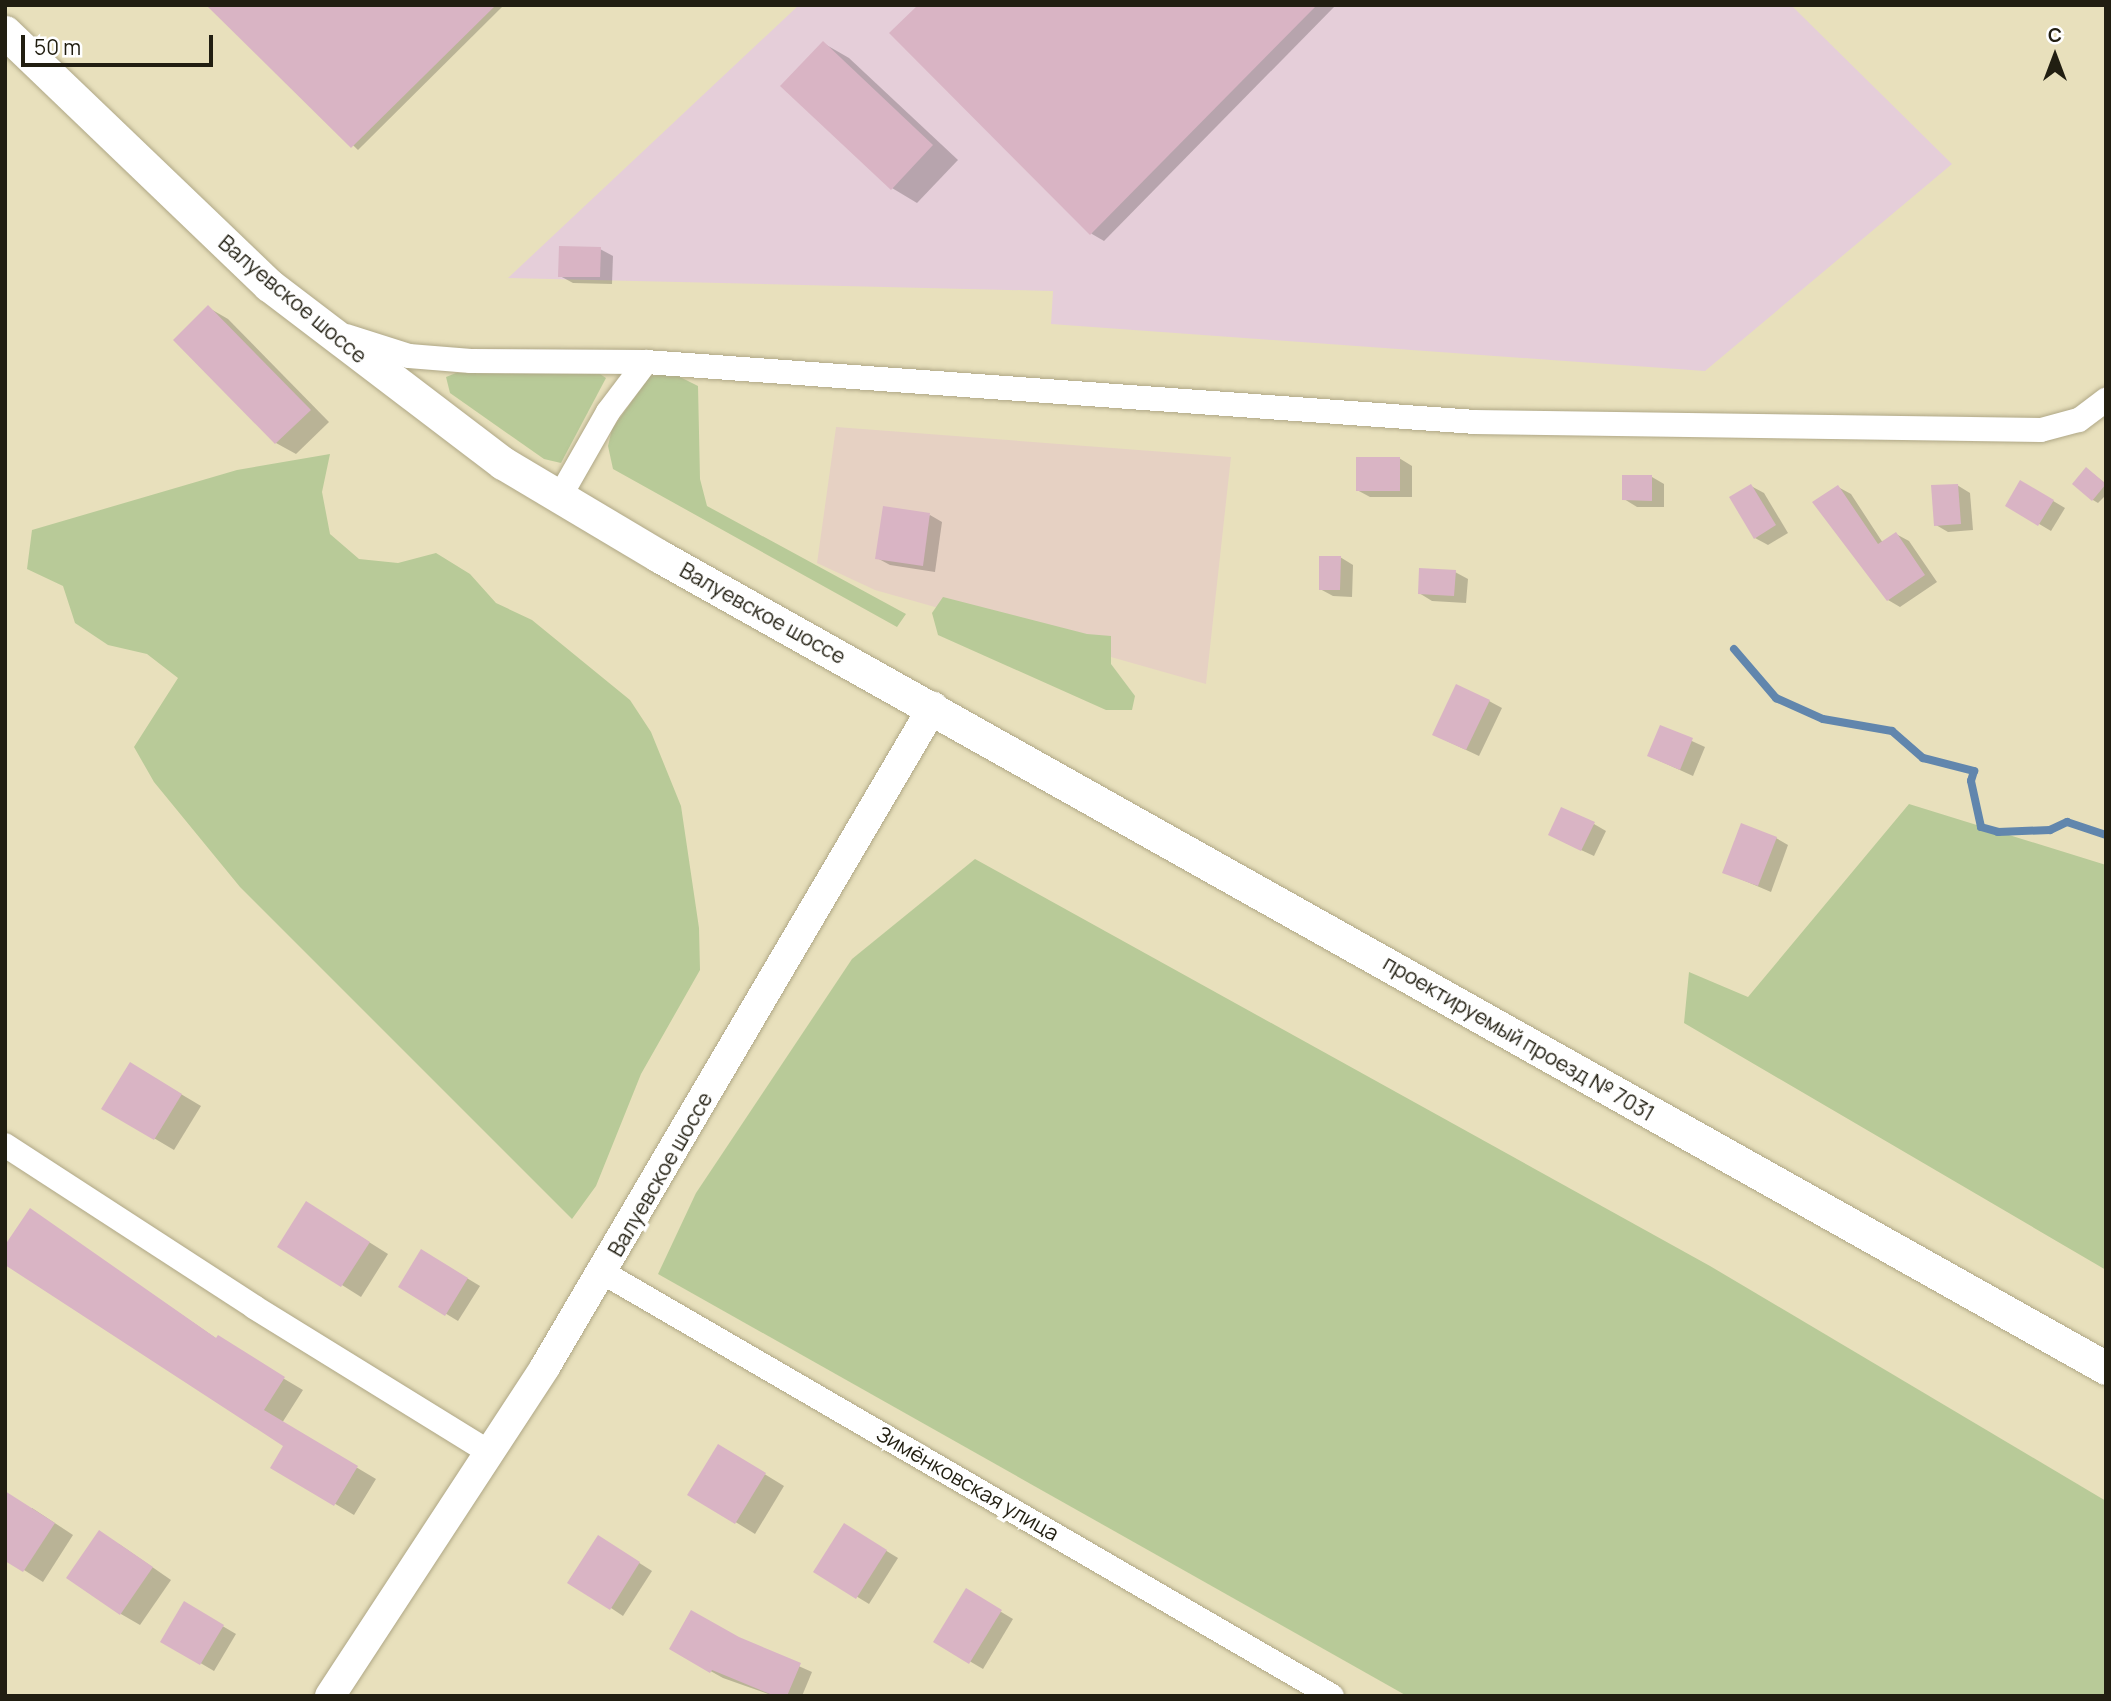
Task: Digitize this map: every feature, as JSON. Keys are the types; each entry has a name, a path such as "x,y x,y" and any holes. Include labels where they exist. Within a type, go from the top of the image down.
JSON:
{"main road":[{"name":"Валуевское шоссе","path":"5,32 200,222 322,328 503,463 559,498 933,707"},
{"name":"проектируемый проезд № 7031","path":"933,707 2106,1368"}],"street":[{"path":"322,328 409,356 471,361 646,362 1474,422 2041,430 2079,419 2106,400"},
{"path":"559,498 608,412 646,362"},
{"name":"Валуевское шоссе","path":"330,1696 545,1367 933,707"},
{"path":"5,1145 254,1307 489,1451"},
{"name":"Зимёнковская улица","path":"602,1272 1332,1696"}],"shaded area":[{"path":"799,5 1791,5 1952,164 1705,371 1051,324 1053,291 508,278"},
{"path":"836,427 1231,457 1206,684 875,590 817,563"}],"green space":[{"path":"456,373 600,374 606,378 561,463 544,459 450,393 446,377"},
{"path":"672,373 698,386 700,479 707,506 906,614 897,627 613,469 608,446 612,429 650,376"},
{"path":"330,454 322,492 330,534 359,559 398,563 436,553 470,574 496,603 532,620 630,700 651,732 681,806 699,928 700,970 641,1074 596,1186 572,1219 240,887 154,782 134,747 178,678 147,654 108,645 75,623 63,586 27,569 32,530 237,470"},
{"path":"943,597 1087,634 1111,636 1111,664 1135,696 1132,710 1106,710 938,635 932,613"},
{"path":"1909,804 2106,865 2106,1270 1684,1023 1689,972 1748,997"},
{"path":"975,859 1710,1266 2106,1501 2106,1696 1407,1696 658,1274 696,1193 852,959"}],"building":[{"path":"206,5 496,5 351,148"},
{"path":"918,5 1317,5 1090,235 889,33"},
{"path":"823,41 933,145 891,190 780,86"},
{"path":"559,246 601,247 600,277 558,277"},
{"path":"208,305 311,410 275,444 173,340"},
{"path":"1356,457 1400,457 1400,491 1356,491"},
{"path":"2086,467 2106,484 2092,501 2072,484"},
{"path":"1622,475 1652,475 1652,501 1622,500"},
{"path":"2020,480 2054,500 2038,526 2005,506"},
{"path":"1751,484 1776,525 1754,539 1729,497"},
{"path":"1958,484 1961,524 1934,526 1931,485"},
{"path":"1838,485 1878,544 1896,532 1925,575 1887,601 1812,502"},
{"path":"883,506 930,513 923,566 875,559"},
{"path":"1319,556 1341,556 1340,590 1319,590"},
{"path":"1419,568 1456,570 1454,596 1418,594"},
{"path":"1456,684 1490,700 1466,750 1432,735"},
{"path":"1660,725 1693,738 1680,770 1647,756"},
{"path":"1561,807 1595,822 1581,851 1548,835"},
{"path":"1741,823 1777,837 1758,886 1722,873"},
{"path":"130,1062 182,1094 154,1140 101,1109"},
{"path":"306,1201 370,1242 341,1287 277,1247"},
{"path":"30,1208 216,1338 218,1335 285,1377 264,1410 358,1466 334,1506 270,1468 283,1446 5,1265 5,1245"},
{"path":"421,1249 468,1278 445,1316 398,1287"},
{"path":"718,1444 766,1473 735,1524 687,1495"},
{"path":"5,1491 55,1523 23,1572 5,1561"},
{"path":"844,1523 887,1550 856,1599 813,1572"},
{"path":"99,1530 153,1567 120,1615 66,1578"},
{"path":"598,1535 640,1562 610,1610 567,1583"},
{"path":"966,1588 1002,1610 969,1664 933,1642"},
{"path":"184,1601 224,1625 200,1665 160,1642"},
{"path":"691,1610 739,1637 801,1663 787,1696 775,1696 712,1670 710,1673 669,1649"}],"waterway":[{"path":"1734,649 1776,698 1823,719 1892,731 1923,758 1974,771 1971,781 1981,827 1998,832 2050,830 2067,822 2106,835"}]}
